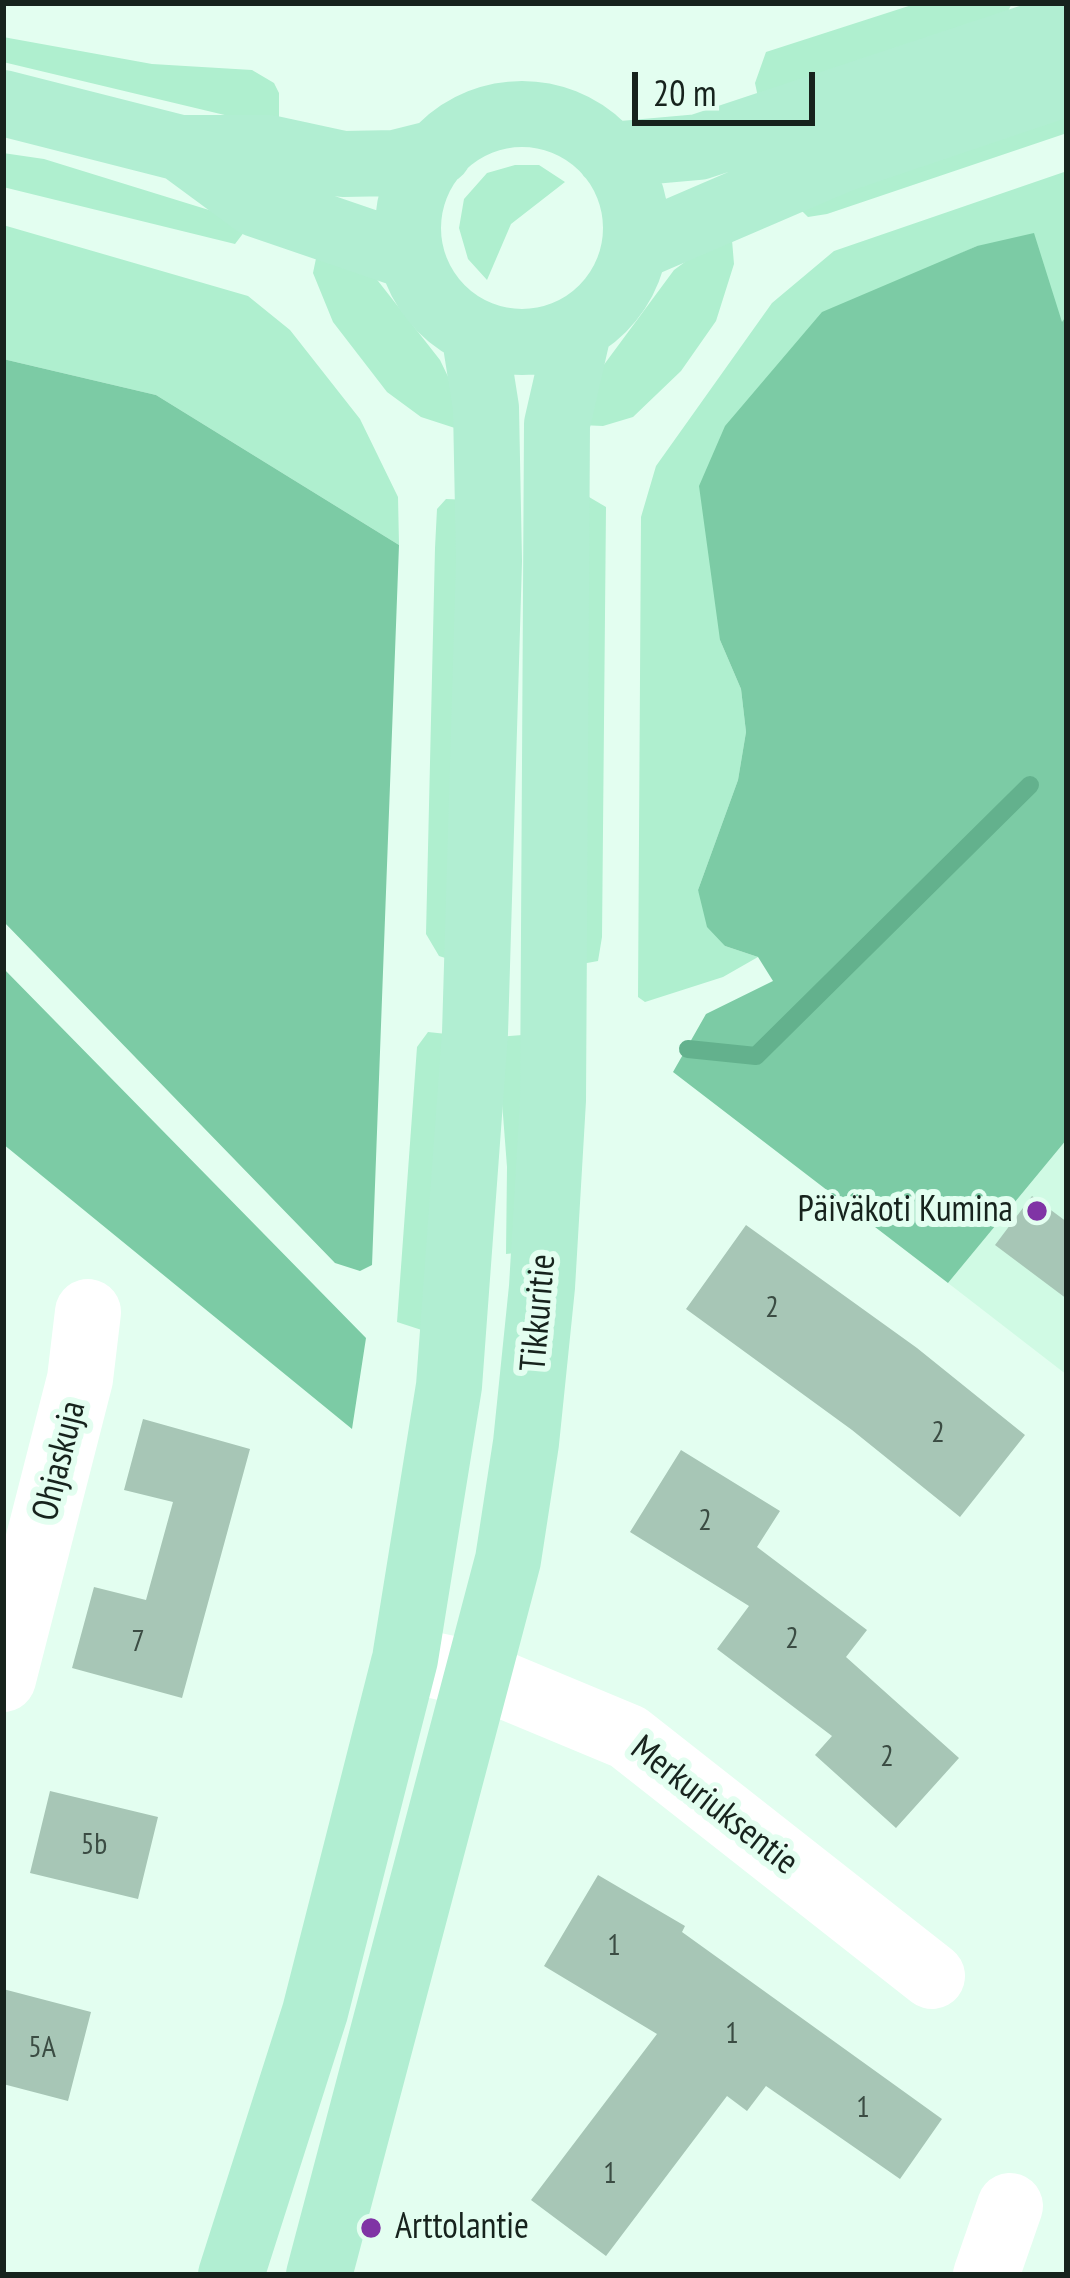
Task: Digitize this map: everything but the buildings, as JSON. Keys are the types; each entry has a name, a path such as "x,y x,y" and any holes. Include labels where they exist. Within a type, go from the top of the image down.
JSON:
{"main road":[{"path":"610,155 699,147 1063,39"},
{"path":"635,248 823,166 1063,39"},
{"path":"3,103 180,148 269,148 343,164 395,163 439,152"},
{"path":"530,112 567,122 610,155 624,180 635,248 618,290 579,328 520,343 474,332 424,290 409,256 414,200 439,152 453,136 488,116 530,112"},
{"path":"180,148 256,203 409,256"},
{"name":"Tikkuritie","path":"319,2275 508,1560 542,1286 555,984 557,424 579,328"},
{"path":"231,2275 315,2012 405,1659 449,1386 473,1072 489,561 486,408 474,332"}],"street":[{"name":"Ohjaskuja","path":"3,1679 80,1379 88,1312"},
{"name":"Merkuriuksentie","path":"405,1659 478,1676 628,1737 932,1976"},
{"path":"986,2275 1010,2206"}],"shaded area":[{"path":"918,3 1012,3 1003,22 760,107 755,83 766,52"},
{"path":"3,37 152,64 252,70 274,83 279,93 279,128 3,62"},
{"path":"1067,103 1067,133 827,214 808,217 801,210"},
{"path":"3,153 44,159 251,223 235,244 3,187"},
{"path":"515,165 539,165 565,182 511,224 487,280 468,259 459,228 464,199 487,173"},
{"path":"1067,171 1067,315 1062,324 977,246 871,294 720,640 741,689 746,732 738,780 698,890 725,946 758,957 723,977 645,1002 638,997 641,517 656,466 772,303 834,251"},
{"path":"3,225 248,296 290,330 360,419 398,497 399,545 156,395 3,359"},
{"path":"731,228 734,264 716,321 681,371 633,417 603,426 580,425 586,389 674,270"},
{"path":"319,244 371,272 440,360 453,387 461,430 421,417 387,392 333,322 313,273"},
{"path":"589,497 606,507 602,937 598,961 576,965"},
{"path":"446,499 471,500 458,962 439,956 426,934 435,548 437,509"},
{"path":"428,1032 456,1035 434,1334 397,1322 417,1047"},
{"path":"535,1034 525,1252 506,1254 507,1167 497,1037"},
{"name":"Päiväkoti Kumina","path":"1067,1139 1067,1375 948,1283"}],"green space":[{"path":"1034,233 1062,322 1067,315 1067,1139 948,1283 673,1072 706,1014 773,981 758,957 725,946 707,927 698,890 738,780 746,732 741,689 720,640 699,486 725,426 822,312 977,246"},
{"path":"3,359 156,395 399,545 372,1265 360,1271 335,1263 3,921"},
{"path":"3,968 366,1338 352,1429 3,1144"}],"waterway":[{"path":"688,1049 756,1056 1030,785"}],"place":[{"name":"Päiväkoti Kumina","path":"1037,1211"},
{"name":"Arttolantie","path":"371,2228"}]}
